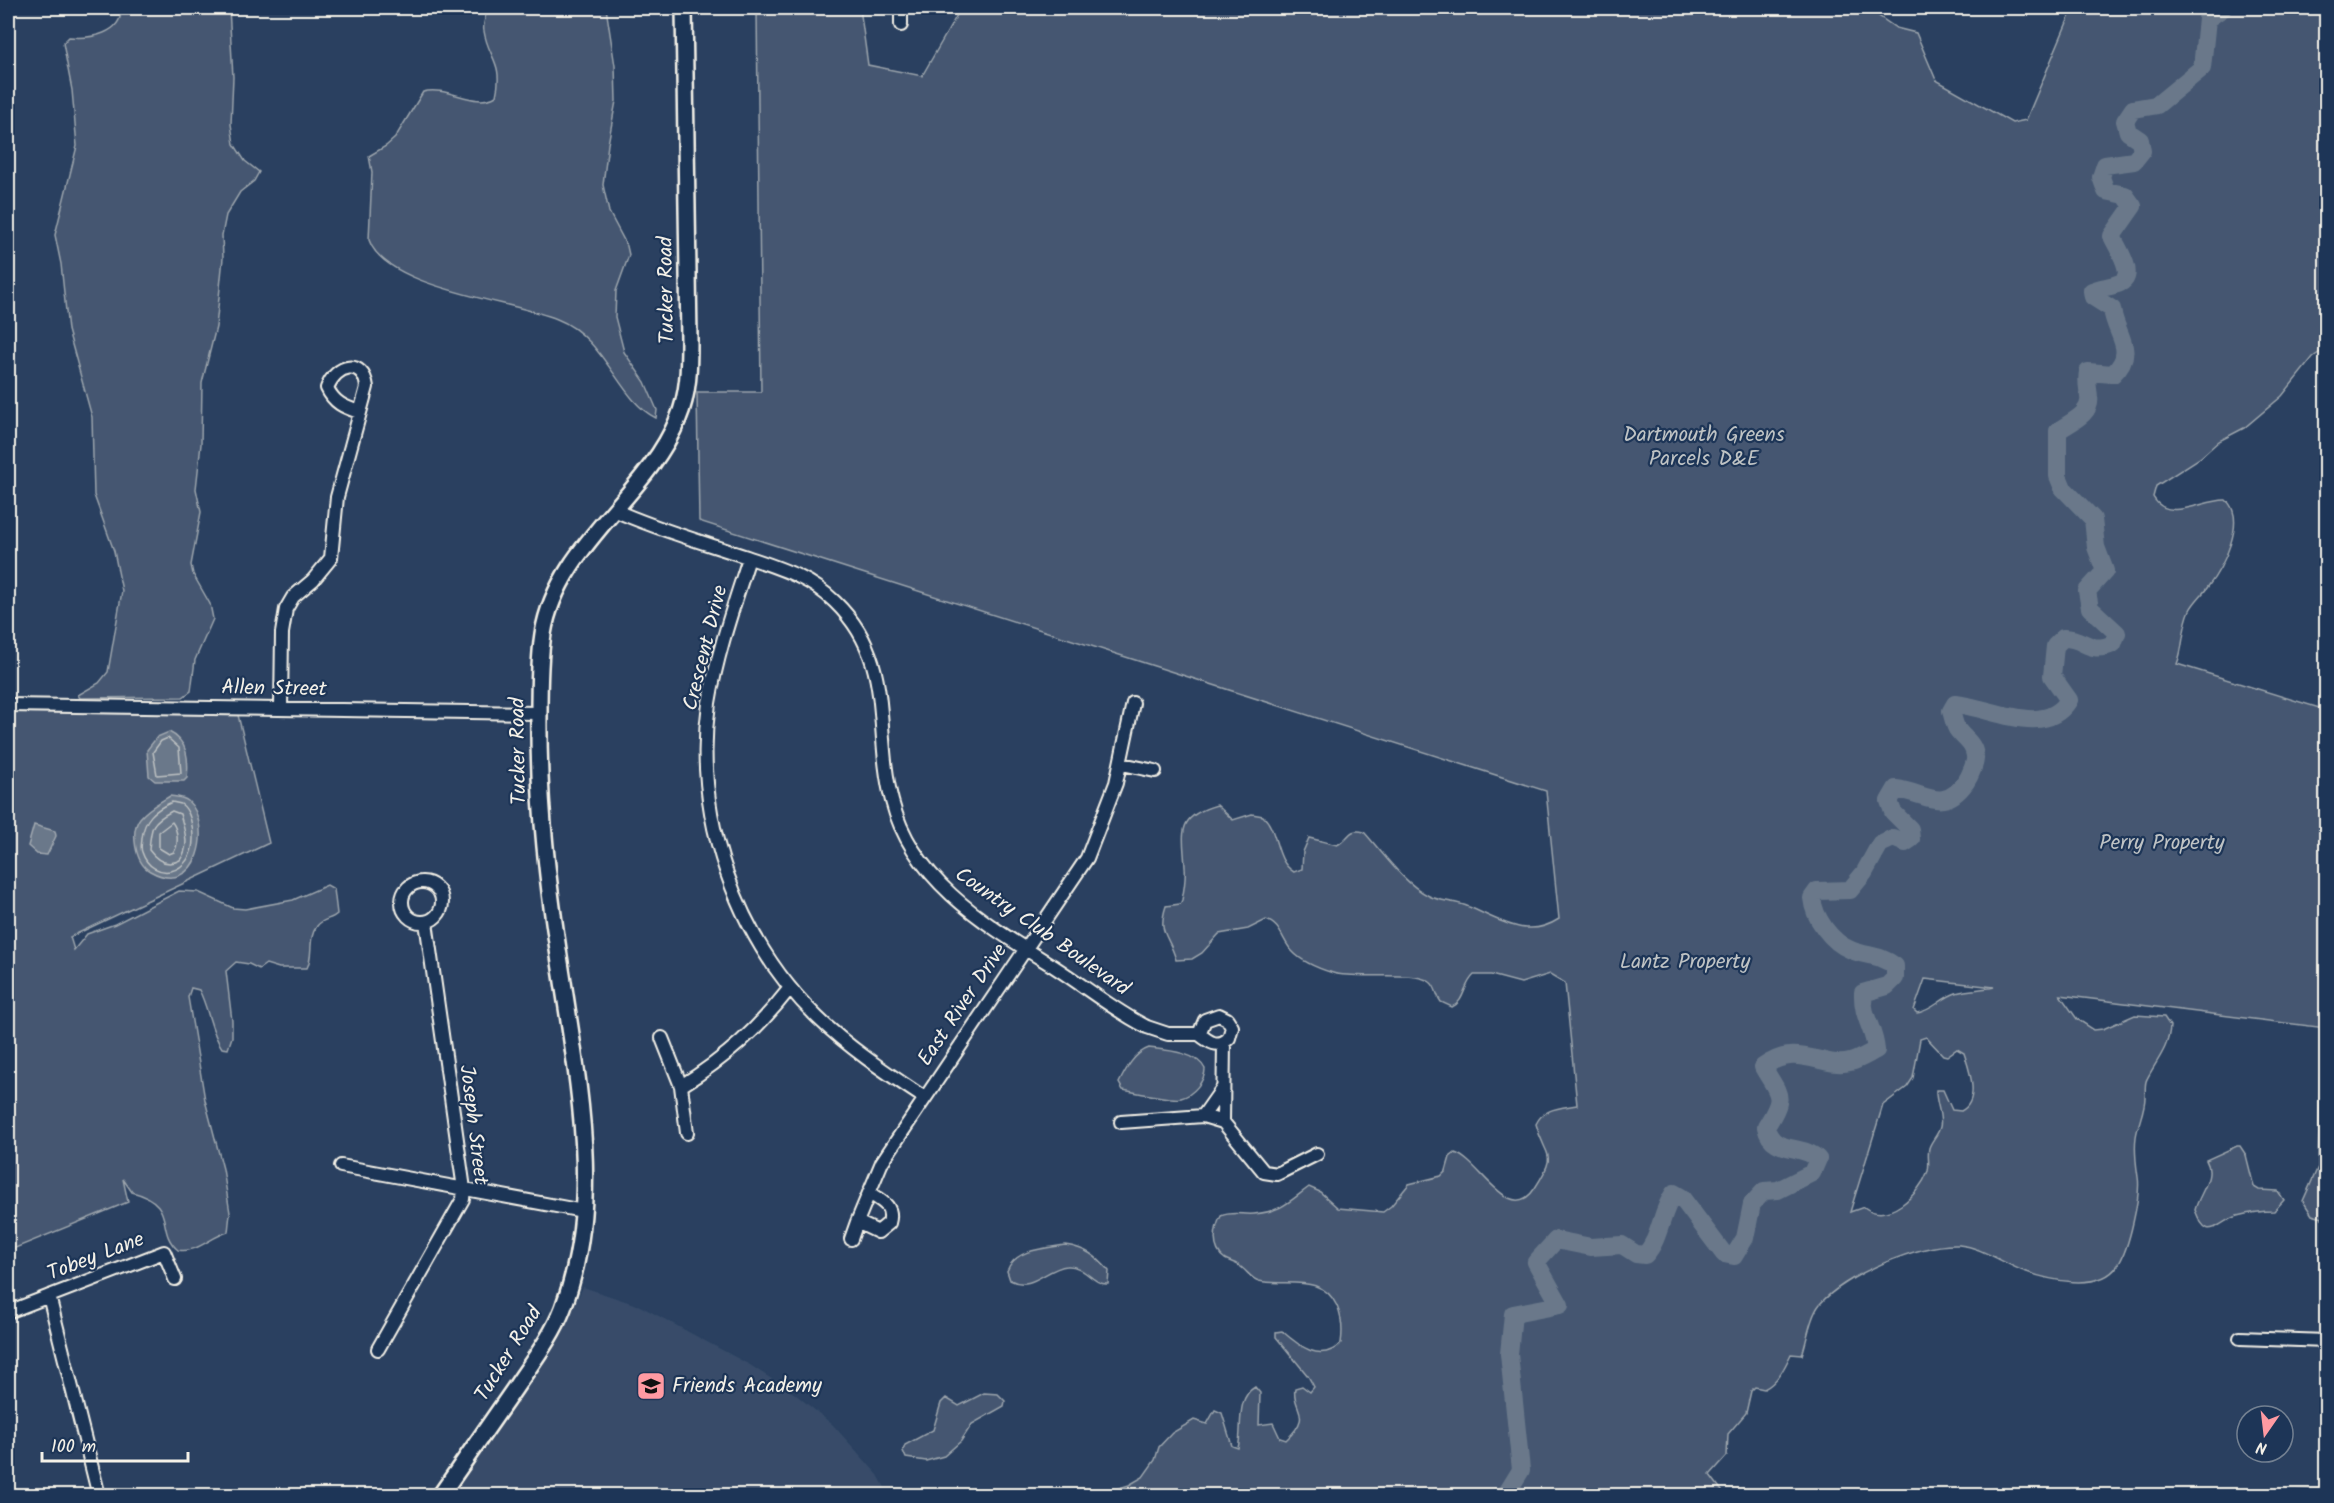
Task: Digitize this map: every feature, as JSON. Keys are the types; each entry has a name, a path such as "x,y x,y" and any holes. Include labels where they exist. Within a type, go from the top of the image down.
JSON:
{"main road":[{"name":"Tucker Road","path":"440,1496 553,1329 564,1306 575,1265 583,1210 582,1110 543,842 539,791 542,645 551,605 576,560 672,432 682,410 689,379 684,8"}],"street":[{"path":"901,8 901,25"},
{"path":"280,709 282,633 286,609 293,597 313,580 331,558 335,507 359,412"},
{"name":"Country Club Boulevard","path":"614,510 778,567 810,583 835,602 853,623 867,646 876,670 888,787 909,845 927,872 947,891 1025,949 1147,1027 1168,1034 1198,1034 1212,1044 1224,1042"},
{"name":"Crescent Drive","path":"750,558 724,638 712,686 706,744 707,777 719,846 737,900 756,939 790,988 842,1039 923,1097"},
{"name":"East River Drive","path":"851,1239 882,1162 923,1097 1087,858 1109,807 1122,764 1133,703"},
{"name":"Allen Street","path":"8,705 539,713"},
{"path":"1122,764 1155,771"},
{"name":"Joseph Street","path":"378,1349 428,1265 463,1199 464,1189 426,922"},
{"path":"681,1086 715,1065 742,1043 790,988"},
{"path":"1198,1034 1205,1020 1221,1016 1228,1020 1232,1028 1230,1036 1224,1042 1223,1122"},
{"path":"662,1038 681,1086 687,1133"},
{"path":"1203,1116 1222,1089"},
{"path":"1121,1122 1203,1116 1223,1122 1264,1172 1277,1174 1317,1154"},
{"path":"342,1166 583,1210"},
{"path":"857,1222 878,1232 890,1223 891,1214 887,1205 869,1194"},
{"name":"Tobey Lane","path":"8,1312 164,1252 175,1279"},
{"path":"49,1296 99,1496"},
{"path":"2240,1338 2326,1341"}],"shaded area":[{"name":"Friends Academy","path":"583,1287 640,1306 750,1365 795,1394 833,1425 878,1475 889,1495 446,1496 565,1325"}],"green space":[{"path":"121,8 229,8 233,77 231,124 234,144 245,161 259,172 254,181 240,192 226,215 222,235 223,258 216,327 202,383 201,444 196,489 201,512 191,565 193,574 210,604 213,619 195,660 191,691 183,697 80,698 78,695 99,683 108,672 122,591 114,551 94,495 92,417 68,330 61,264 55,235 77,146 72,90 63,43 69,37 95,36 111,29 117,24"},
{"path":"487,8 606,8 615,66 616,101 603,185 609,212 627,246 629,255 616,291 615,317 624,352 645,382 657,410 656,418 631,398 600,354 574,328 537,312 452,291 424,281 399,270 380,256 369,240 372,172 369,156 395,138 423,92 442,92 480,100 496,96 497,68 486,40 484,28"},
{"path":"757,8 860,8 868,65 922,76 961,8 1867,8 1896,28 1916,33 1936,80 2012,123 2026,120 2073,8 2326,8 2326,348 2313,357 2282,396 2244,428 2219,441 2200,458 2156,486 2153,497 2160,505 2177,510 2226,500 2232,509 2234,520 2234,532 2225,557 2213,580 2190,610 2177,664 2326,710 2326,1028 2060,995 2077,1019 2094,1030 2103,1029 2135,1015 2164,1017 2170,1026 2165,1048 2146,1083 2144,1107 2135,1142 2138,1185 2136,1209 2130,1235 2118,1265 2110,1274 2099,1279 2073,1282 2032,1274 1967,1246 1943,1246 1904,1255 1847,1282 1820,1304 1811,1322 1802,1355 1791,1354 1773,1383 1764,1389 1755,1387 1751,1391 1746,1413 1728,1434 1727,1456 1710,1475 1725,1495 1108,1495 1109,1491 1129,1485 1143,1477 1155,1460 1159,1447 1172,1433 1194,1420 1207,1424 1215,1410 1222,1413 1232,1446 1238,1448 1242,1406 1249,1392 1255,1387 1260,1393 1259,1425 1273,1423 1280,1438 1286,1440 1295,1431 1301,1417 1296,1402 1295,1388 1302,1386 1310,1392 1314,1387 1308,1376 1276,1337 1276,1332 1282,1331 1303,1347 1318,1352 1326,1352 1341,1343 1342,1324 1339,1311 1330,1296 1322,1289 1303,1283 1256,1280 1221,1255 1217,1250 1215,1239 1221,1216 1271,1211 1284,1205 1309,1187 1320,1192 1338,1208 1383,1212 1409,1184 1441,1176 1446,1171 1450,1157 1455,1153 1465,1158 1505,1196 1515,1200 1525,1198 1535,1188 1548,1161 1548,1155 1536,1124 1548,1112 1577,1105 1565,983 1550,974 1521,983 1491,975 1474,975 1459,1001 1452,1007 1441,1002 1432,984 1423,978 1343,975 1317,967 1296,955 1275,925 1266,920 1248,929 1219,934 1202,953 1192,959 1176,960 1163,929 1163,923 1166,906 1180,904 1182,900 1185,875 1183,835 1188,820 1217,805 1233,820 1252,814 1263,816 1272,829 1283,860 1294,872 1302,869 1303,852 1309,838 1337,845 1355,831 1364,832 1402,876 1429,896 1464,905 1514,926 1536,928 1559,919 1546,791 699,521 697,392 761,392","holes":["1925,979 1994,987 1956,993 1927,1010 1917,1013 1914,1010","1926,1037 1943,1055 1947,1056 1957,1049 1964,1053 1972,1084 1971,1100 1961,1111 1952,1110 1943,1090 1936,1090 1940,1127 1929,1148 1928,1171 1918,1189 1902,1205 1892,1210 1873,1212 1864,1207 1850,1212 1883,1105 1907,1087 1913,1078 1920,1039"]},
{"path":"8,712 238,715 269,843 70,937 74,950 87,934 115,924 179,891 198,892 233,908 245,909 293,900 327,885 334,889 337,914 322,922 314,931 307,968 279,968 266,964 259,969 249,964 236,962 226,971 232,1021 232,1037 228,1049 222,1048 218,1041 199,990 191,988 188,997 205,1100 223,1169 230,1213 228,1232 191,1250 178,1250 167,1234 164,1218 156,1203 132,1192 123,1179 128,1202 8,1251"},
{"path":"2326,1028 2326,1219 2312,1215 2303,1201 2318,1167 2320,1078"},
{"path":"1149,1048 1188,1055 1201,1063 1205,1069 1198,1087 1181,1098 1123,1090 1119,1083 1128,1067 1139,1054"},
{"path":"2240,1146 2246,1155 2254,1187 2259,1190 2278,1191 2284,1200 2274,1211 2237,1216 2208,1229 2195,1210 2208,1179 2209,1166 2206,1160"},
{"path":"1065,1245 1085,1251 1100,1261 1109,1271 1108,1284 1098,1282 1073,1266 1059,1268 1025,1283 1010,1280 1007,1271 1016,1258 1032,1251"},
{"path":"984,1393 998,1394 1005,1401 1004,1406 972,1424 961,1441 944,1456 926,1461 906,1458 903,1451 905,1445 933,1430 941,1403 946,1398 959,1406"},
{"path":"2326,1489 2326,1495 2270,1495 2272,1494"}],"water":[{"path":"169,732 180,740 186,752 188,771 184,781 155,781 149,776 147,750 157,737"},
{"path":"170,796 188,801 196,812 200,826 200,841 197,855 190,867 180,875 167,877 145,867 138,854 135,831 140,818 150,808"},
{"path":"34,825 55,831 56,836 47,855 37,854 28,846"}],"waterway":[{"path":"1505,1496 1521,1470 1509,1354 1513,1314 1560,1305 1536,1262 1556,1240 1591,1247 1622,1245 1636,1254 1645,1255 1654,1241 1674,1193 1681,1197 1724,1254 1734,1256 1745,1238 1752,1204 1764,1191 1778,1190 1812,1173 1818,1159 1804,1151 1774,1142 1769,1136 1766,1127 1776,1108 1778,1096 1777,1090 1763,1067 1787,1056 1809,1057 1829,1062 1850,1062 1876,1050 1864,1009 1863,993 1887,986 1895,978 1895,966 1889,962 1851,950 1830,935 1816,913 1812,898 1817,891 1850,890 1864,873 1880,844 1893,838 1905,843 1911,839 1910,829 1893,812 1889,801 1896,789 1942,799 1958,792 1966,782 1975,762 1975,756 1970,744 1955,725 1951,711 1955,704 2016,718 2046,718 2059,711 2069,700 2052,676 2055,646 2063,638 2070,638 2097,648 2113,644 2117,633 2090,608 2087,591 2105,571 2096,547 2093,519 2063,488 2058,476 2058,431 2079,417 2087,408 2089,403 2088,372 2113,374 2124,357 2123,342 2112,309 2093,297 2092,291 2120,283 2125,279 2127,274 2124,261 2112,236 2133,206 2125,195 2106,191 2101,177 2105,165 2134,161 2142,151 2140,140 2128,132 2125,121 2133,109 2157,105 2202,68 2207,19 2223,8"}],"place":[{"name":"Friends Academy","path":"651,1386"}],"park label":[{"name":"Dartmouth Greens Parcels D&E","path":"1704,447"},
{"name":"Perry Property","path":"2162,843"},
{"name":"Lantz Property","path":"1685,962"}]}
